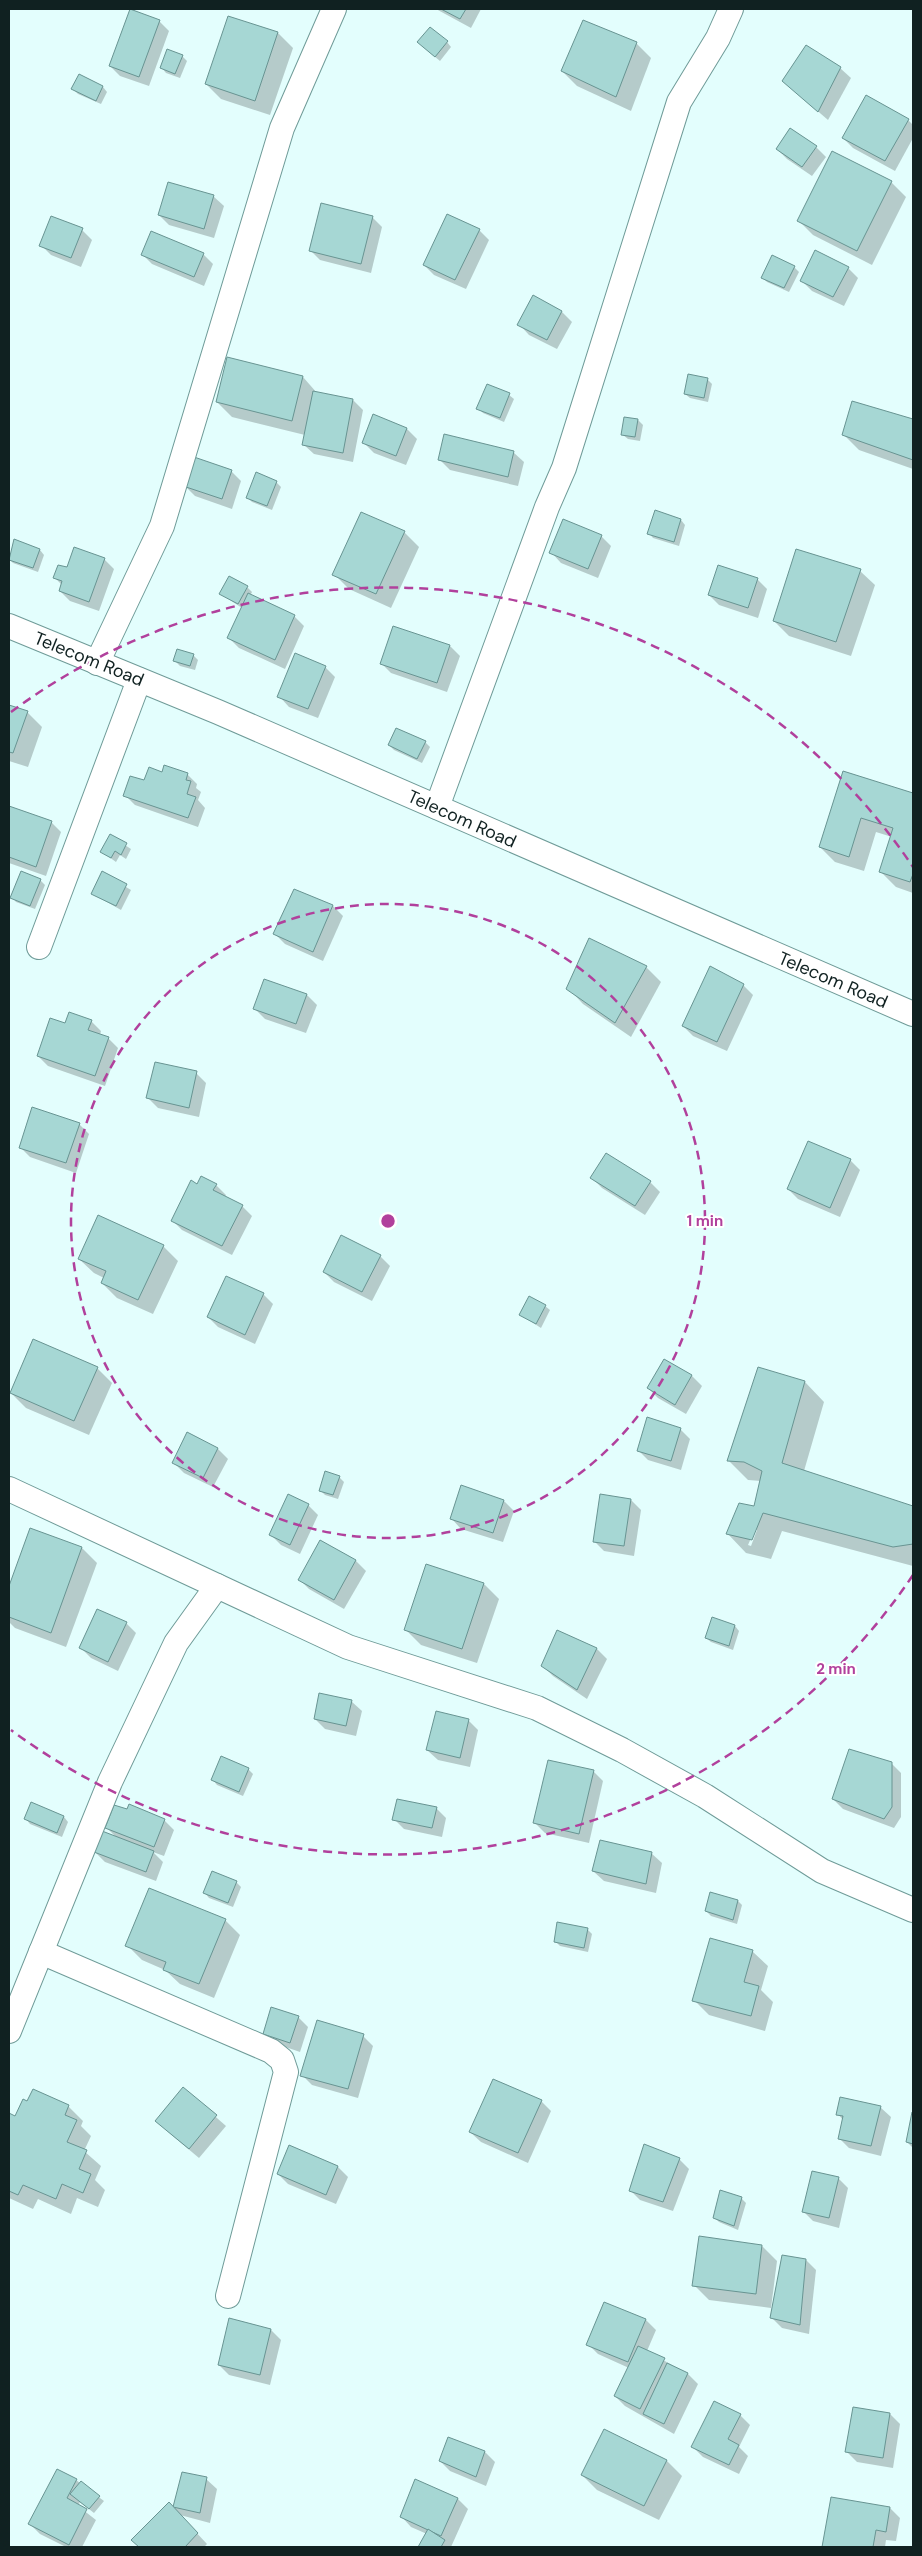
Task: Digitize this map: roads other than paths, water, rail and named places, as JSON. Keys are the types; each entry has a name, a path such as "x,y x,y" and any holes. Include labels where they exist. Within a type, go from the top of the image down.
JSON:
{"street":[{"path":"97,663 162,526 282,128 334,9"},
{"path":"437,807 547,507 564,468 679,102 718,38 731,9"},
{"name":"Telecom Road","path":"9,626 437,807 913,1014"},
{"path":"38,947 139,680"},
{"path":"9,1489 348,1648 537,1708 622,1750 706,1796 822,1871 913,1910"},
{"path":"9,2031 110,1782 176,1643 217,1586"},
{"path":"41,1952 271,2051 282,2060 286,2072 228,2296"}]}
